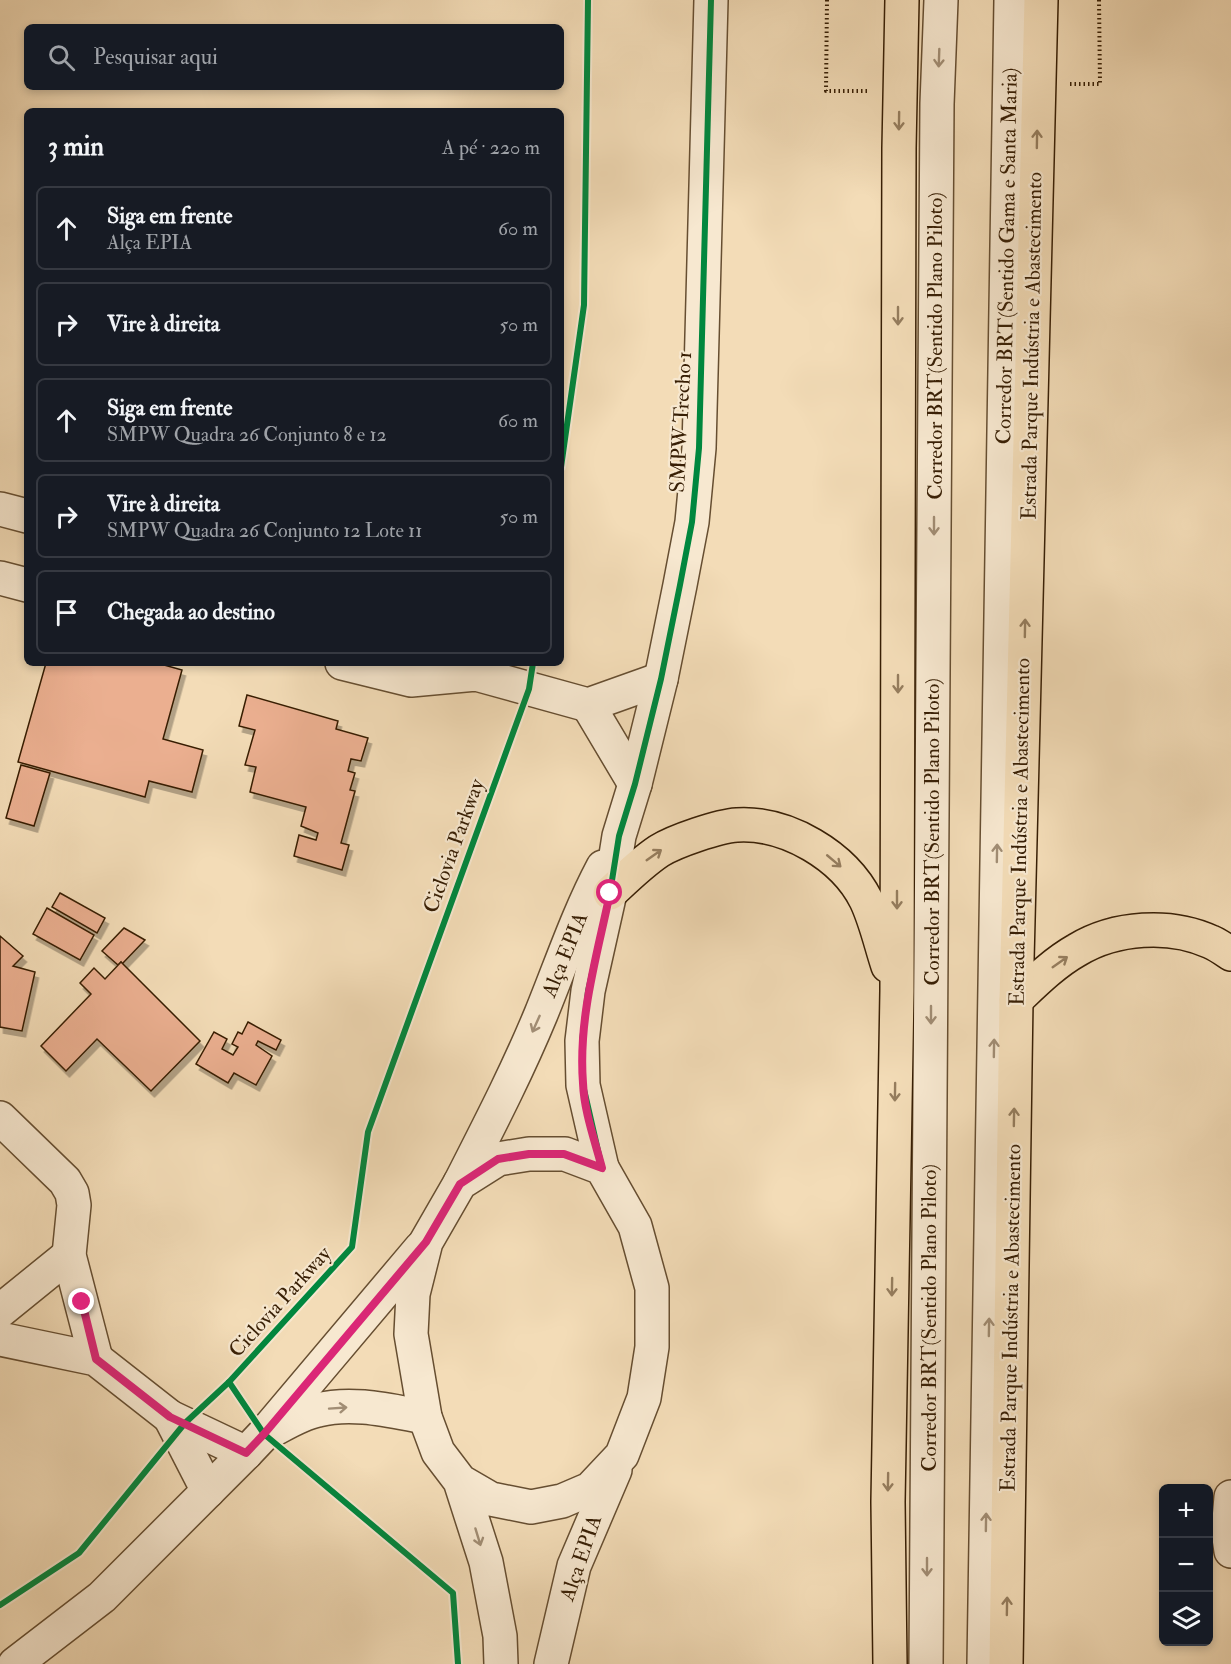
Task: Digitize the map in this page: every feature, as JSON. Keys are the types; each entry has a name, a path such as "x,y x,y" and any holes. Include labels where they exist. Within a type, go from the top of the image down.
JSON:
{"highway":[{"path":"890,1664 888,1502 897,991 902,0"},
{"name":"Estrada Parque Indústria e Abastecimento","path":"1006,1664 1016,1000 1041,0"},
{"path":"610,893 638,867 661,850 690,837 737,825 774,829 812,843 842,867 866,900 897,991"},
{"path":"1016,1000 1047,971 1078,949 1116,934 1158,929 1184,932 1212,942 1231,954"}],"street":[{"name":"SMPW Trecho 1","path":"619,836 635,784 661,679 692,522 699,448 711,0"},
{"name":"Corredor BRT(Sentido Plano Piloto)","path":"926,1664 937,104 941,0"},
{"name":"Corredor BRT(Sentido Gama e Santa Maria)","path":"984,1664 1011,0"},
{"path":"0,509 24,515"},
{"path":"0,578 24,583"},
{"path":"377,667 411,680 471,668 588,705 661,679"},
{"path":"588,705 635,784"},
{"name":"Alça EPIA","path":"550,1664 574,1566 644,1398 652,1347 652,1288 635,1226 602,1168 583,1085 582,1041 588,991 610,893 619,836"},
{"name":"Alça EPIA","path":"426,1242 460,1184 512,1081 591,889 619,836"},
{"path":"0,1118 65,1180 72,1193 74,1205 69,1255 96,1359"},
{"path":"460,1184 498,1159 529,1154 564,1154 602,1168"},
{"path":"426,1242 413,1294 411,1334 425,1417 438,1452 460,1481 486,1562 500,1636 501,1664"},
{"path":"15,1664 102,1597 255,1444 426,1242"},
{"path":"0,1311 69,1255"},
{"path":"0,1339 96,1359 170,1417 255,1444 318,1410 345,1407 384,1409 425,1417"},
{"path":"170,1417 208,1491"},
{"path":"460,1481 491,1499 531,1507 562,1501 590,1489 622,1455"},
{"path":"1231,1497 1228,1531 1231,1551"}],"path":[{"path":"827,0 826,91 900,92"},
{"path":"1039,84 1100,84 1099,0"}],"building":[{"path":"45,666 168,666 182,670 163,739 203,750 192,792 149,781 145,797 18,762"},
{"path":"247,695 338,721 336,729 368,738 361,761 351,759 348,771 355,773 350,790 355,791 341,843 349,845 342,870 294,856 299,835 316,840 318,833 301,826 306,807 250,792 256,767 245,765 255,730 239,726"},
{"path":"21,765 50,773 34,826 6,818"},
{"path":"60,893 105,918 97,933 52,907"},
{"path":"47,908 94,935 80,960 33,934"},
{"path":"124,928 145,940 122,964 121,962 118,965 102,951"},
{"path":"0,936 23,956 13,966 35,972 22,1031 0,1027"},
{"path":"121,962 200,1041 151,1091 97,1039 66,1071 41,1046 91,994 80,983 94,968 105,979"},
{"path":"248,1022 281,1040 276,1050 258,1041 256,1045 272,1056 256,1085 234,1073 228,1083 196,1064 214,1032 227,1039 222,1049 233,1055 238,1047 232,1044 238,1032 242,1034"}],"cycle path":[{"path":"564,446 584,305 588,0"},
{"path":"602,1168 583,1085 582,1041 588,991 610,893 619,836 635,784 661,679 692,522 699,448 711,0"},
{"name":"Ciclovia Parkway","path":"0,1605 79,1553 185,1423 229,1382 352,1247 368,1132 529,689 533,666"},
{"path":"229,1382 264,1434 453,1593 458,1664"}],"route":[{"path":"82,1302 96,1359 170,1417 246,1453 426,1242 460,1184 498,1159 529,1154 564,1154 602,1168 583,1085 582,1041 588,991 610,893"}]}
